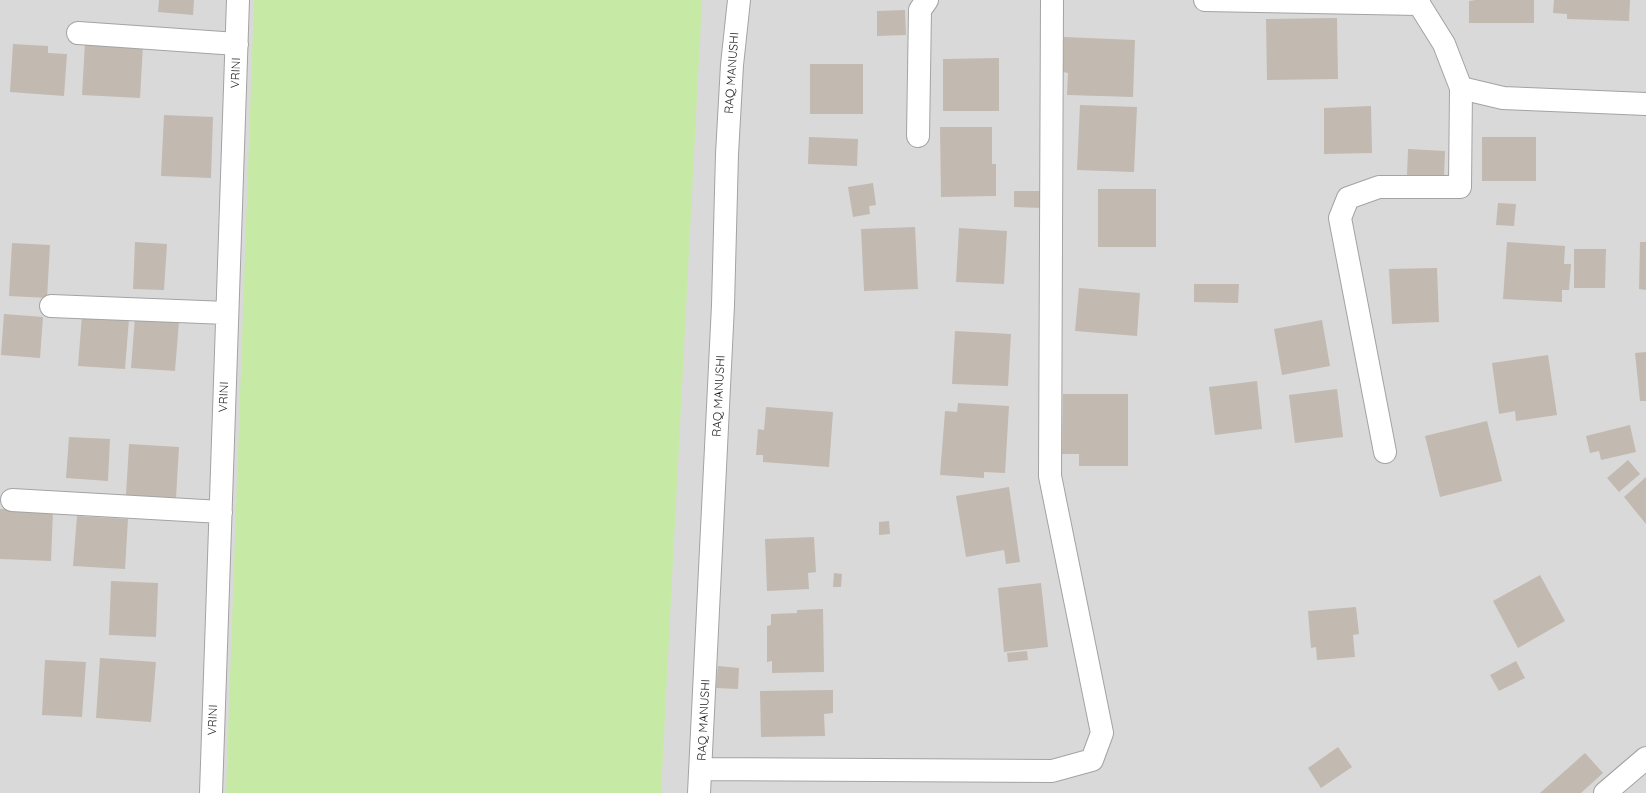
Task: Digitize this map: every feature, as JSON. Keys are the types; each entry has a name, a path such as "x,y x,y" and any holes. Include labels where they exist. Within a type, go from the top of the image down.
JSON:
{"street":[{"name":"VRINI","path":"211,793 238,0"},
{"name":"RAQ MANUSHI","path":"699,793 702,769 723,320 727,154 732,65 739,0"},
{"path":"918,136 920,10 927,0"},
{"path":"702,769 1052,771 1092,760 1102,733 1050,476 1052,0"},
{"path":"1205,0 1419,2 1444,44 1461,88 1460,187 1379,187 1348,198 1340,218 1385,452"},
{"path":"78,33 237,44"},
{"path":"1461,88 1503,98 1646,104"},
{"path":"51,306 227,313"},
{"path":"12,500 221,512"},
{"path":"1605,793 1646,758"}],"shaded area":[{"path":"0,0 1646,0 1646,793 0,793"}],"green space":[{"path":"254,0 702,0 661,793 226,793"}],"building":[{"path":"159,0 194,0 193,15 158,12"},
{"path":"1534,0 1534,23 1469,23 1469,1"},
{"path":"1554,0 1630,0 1629,21 1567,19 1567,14 1553,13"},
{"path":"905,10 906,35 877,36 877,11"},
{"path":"1337,18 1338,79 1267,80 1266,19"},
{"path":"1064,37 1135,40 1133,97 1067,95 1068,73 1063,72"},
{"path":"85,42 143,45 140,98 82,95"},
{"path":"13,44 48,46 48,53 67,54 64,96 10,92"},
{"path":"999,58 999,111 943,111 943,59"},
{"path":"810,64 863,64 863,114 810,114"},
{"path":"1080,105 1137,107 1134,172 1077,170"},
{"path":"1371,106 1372,153 1324,154 1324,108"},
{"path":"164,115 213,117 211,178 161,176"},
{"path":"940,127 992,127 992,164 996,164 996,196 941,197"},
{"path":"809,137 858,139 857,166 808,164"},
{"path":"1482,137 1536,137 1536,181 1482,181"},
{"path":"1408,149 1445,151 1444,178 1407,176"},
{"path":"873,183 876,205 869,206 870,214 853,217 848,187"},
{"path":"1098,189 1156,189 1156,247 1098,247"},
{"path":"1014,191 1041,191 1041,208 1014,207"},
{"path":"1498,203 1516,204 1514,226 1496,225"},
{"path":"915,227 918,289 864,291 861,229"},
{"path":"959,228 1007,231 1004,284 956,282"},
{"path":"135,242 167,244 164,290 133,289"},
{"path":"1507,242 1565,246 1564,264 1571,264 1569,290 1562,290 1562,302 1503,299"},
{"path":"1640,242 1646,242 1646,290 1639,289"},
{"path":"12,243 50,245 47,298 9,296"},
{"path":"1574,249 1606,249 1605,288 1574,288"},
{"path":"1437,268 1439,322 1392,324 1389,269"},
{"path":"1194,284 1239,284 1238,303 1194,302"},
{"path":"1079,288 1140,293 1137,336 1075,331"},
{"path":"4,314 43,317 40,358 1,355"},
{"path":"82,315 129,319 125,369 78,366"},
{"path":"135,317 179,321 175,371 131,368"},
{"path":"1322,320 1330,366 1282,375 1274,329"},
{"path":"955,331 1011,334 1008,386 952,384"},
{"path":"1646,352 1646,401 1640,401 1635,353"},
{"path":"1548,355 1557,415 1516,421 1515,411 1499,414 1492,363"},
{"path":"1257,381 1262,429 1215,435 1209,387"},
{"path":"1337,389 1343,437 1295,443 1289,395"},
{"path":"1063,394 1128,394 1128,466 1079,466 1079,454 1062,454"},
{"path":"958,403 1009,406 1005,473 984,472 984,478 940,475 945,411 957,412"},
{"path":"766,407 833,412 829,467 763,462 763,455 756,455 758,429 764,430"},
{"path":"1487,421 1502,481 1440,497 1425,436"},
{"path":"1630,425 1636,452 1601,460 1599,451 1590,453 1586,436"},
{"path":"69,437 110,439 108,481 66,478"},
{"path":"129,444 179,447 176,498 126,495"},
{"path":"1628,460 1640,474 1619,492 1607,478"},
{"path":"1646,477 1646,524 1624,497"},
{"path":"1009,487 1020,562 1006,564 1004,550 966,557 956,496"},
{"path":"0,509 53,511 51,561 0,559"},
{"path":"77,516 128,519 125,569 73,566"},
{"path":"889,521 890,534 879,535 879,522"},
{"path":"814,537 816,572 808,573 809,589 767,591 765,539"},
{"path":"834,573 842,574 841,587 833,587"},
{"path":"1540,575 1565,621 1518,648 1493,601"},
{"path":"111,581 158,583 156,637 109,635"},
{"path":"1041,583 1048,647 1004,652 998,588"},
{"path":"1356,607 1359,634 1353,635 1355,657 1317,660 1316,647 1311,648 1308,611"},
{"path":"823,609 824,672 772,673 772,661 767,662 767,626 771,625 771,614 797,613 797,610"},
{"path":"1027,651 1028,660 1008,662 1007,653"},
{"path":"100,658 156,662 151,722 96,718"},
{"path":"45,660 86,662 82,717 42,715"},
{"path":"1516,661 1525,678 1499,691 1490,675"},
{"path":"718,666 739,668 738,689 716,688"},
{"path":"833,690 833,713 824,714 825,736 761,737 760,691"},
{"path":"1338,747 1352,767 1321,788 1308,768"},
{"path":"1585,753 1603,773 1581,793 1540,793"}]}
